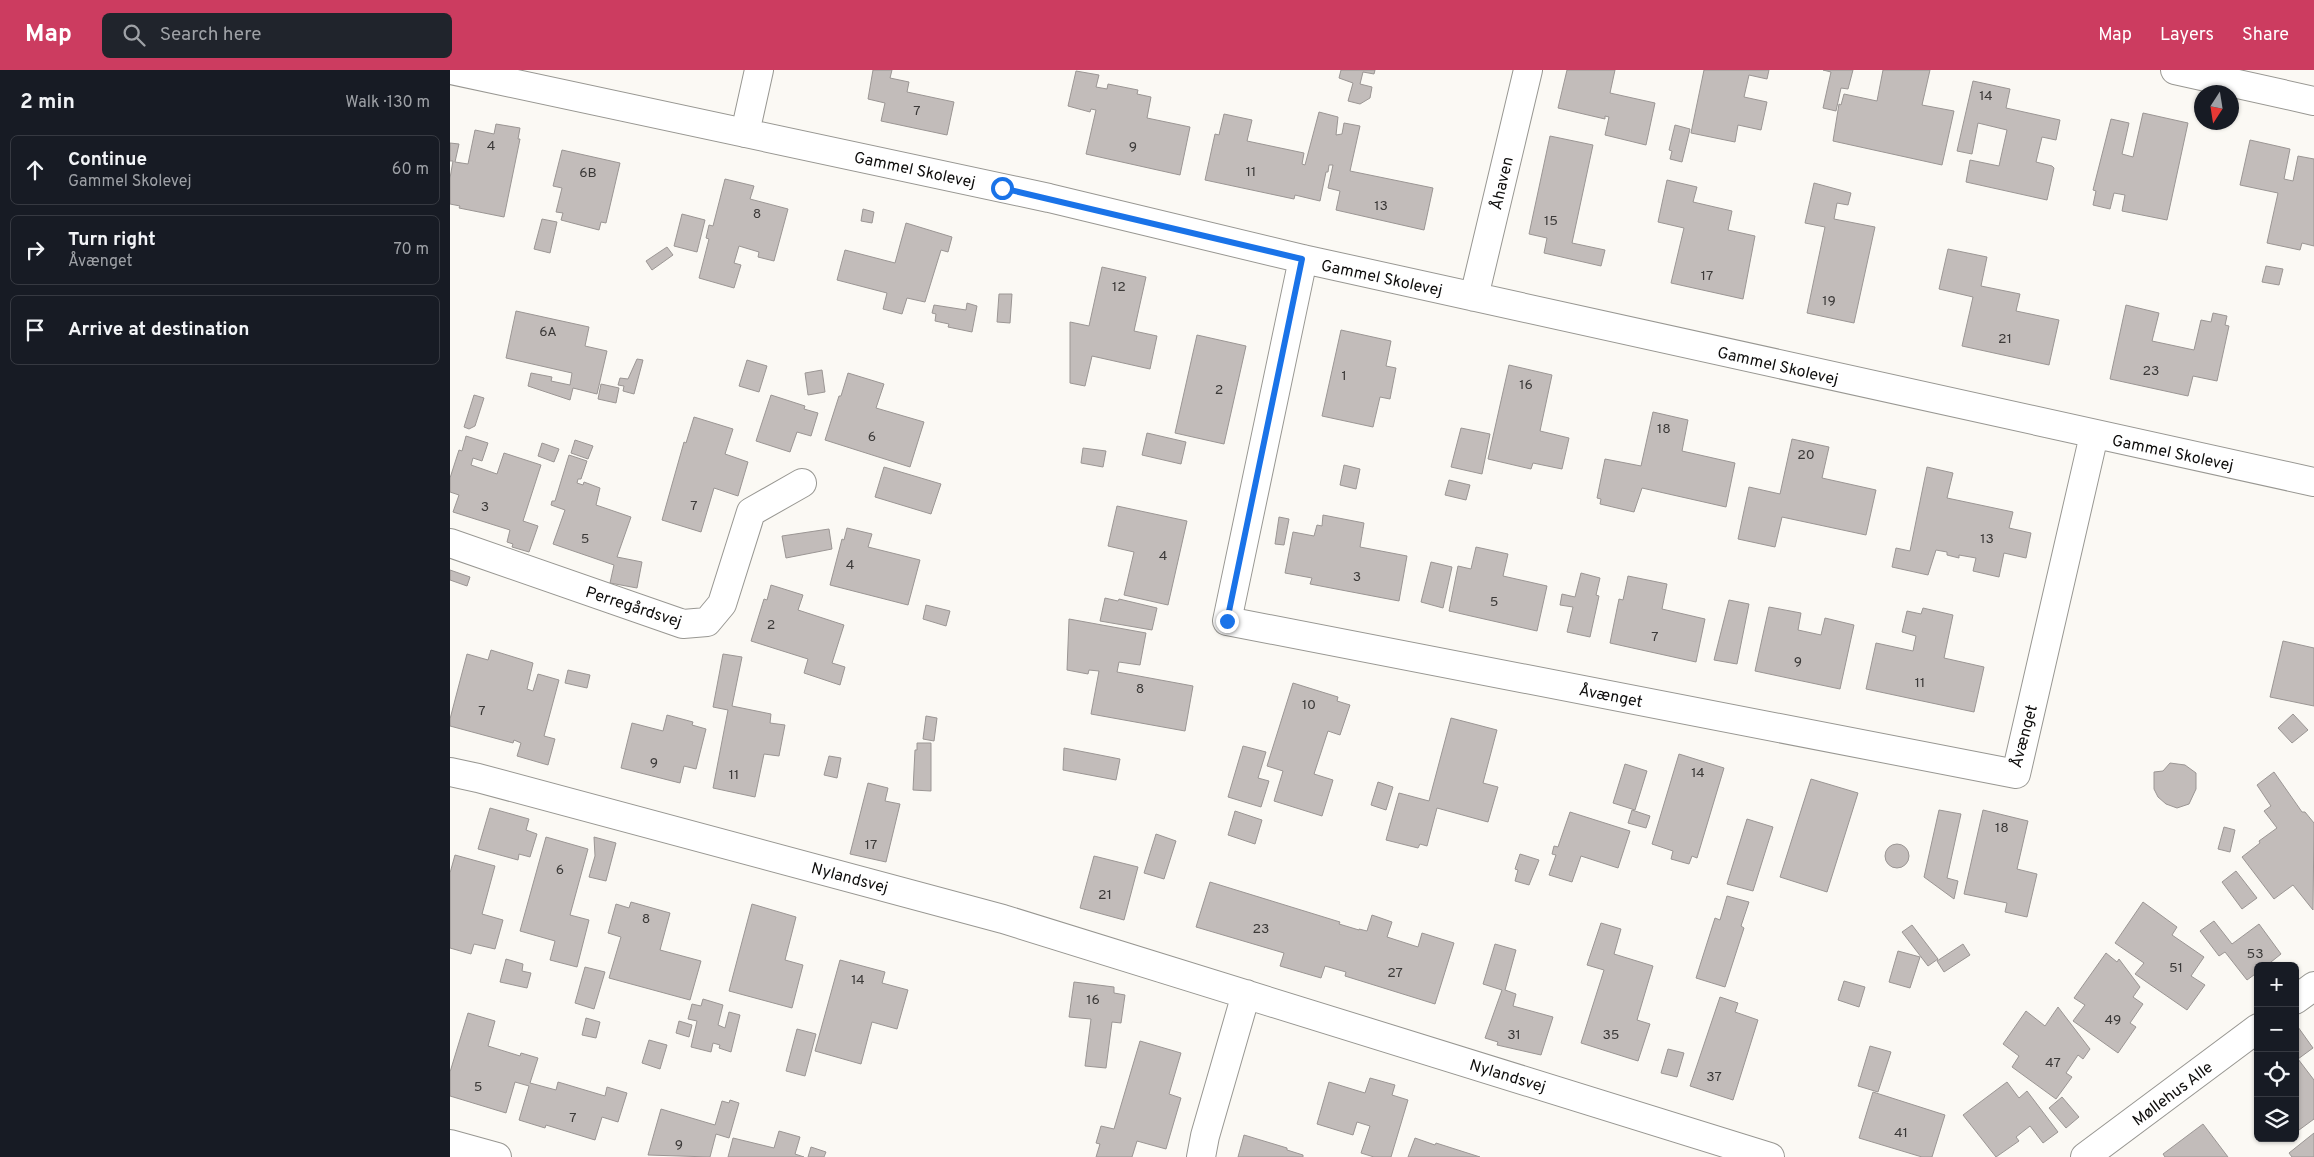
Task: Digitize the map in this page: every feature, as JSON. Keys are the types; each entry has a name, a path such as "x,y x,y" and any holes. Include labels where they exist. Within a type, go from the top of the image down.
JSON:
{"street":[{"name":"Gammel Skolevej","path":"451,70 1049,198 1302,259 2314,482"},
{"path":"745,133 759,70"},
{"name":"Åhaven","path":"1474,297 1528,70"},
{"path":"2175,70 2314,101"},
{"name":"Åvænget","path":"1302,259 1227,621 2016,774 2094,435"},
{"name":"Perregårdsvej","path":"450,544 683,624 707,622 722,604 751,512 802,483"},
{"name":"Nylandsvej","path":"450,772 488,780 974,910 1770,1157"},
{"path":"2299,997 2314,986"},
{"path":"1201,1157 1205,1136 1246,994"},
{"name":"Møllehus Alle","path":"2085,1157 2254,1031"},
{"path":"450,1144 497,1157"}],"building":[{"path":"873,70 892,70 890,78 909,82 907,92 954,102 947,135 881,121 885,103 868,99"},
{"path":"1341,70 1375,70 1374,74 1363,72 1360,84 1372,87 1370,98 1360,104 1348,101 1353,83 1339,78"},
{"path":"1567,70 1615,70 1610,93 1655,103 1646,145 1605,135 1609,117 1605,116 1605,119 1558,108"},
{"path":"1704,70 1769,70 1767,79 1749,75 1744,97 1767,102 1761,130 1738,125 1735,142 1691,133"},
{"path":"1823,70 1853,70 1848,89 1841,88 1836,111 1823,108 1831,72"},
{"path":"1883,70 1930,70 1922,105 1954,111 1942,165 1833,141 1839,104 1841,105 1844,94 1877,101"},
{"path":"1076,71 1099,75 1096,87 1107,89 1108,84 1138,90 1137,94 1151,97 1147,118 1190,127 1180,175 1086,154 1096,110 1091,109 1090,112 1068,106"},
{"path":"1973,81 2010,89 2006,108 2060,120 2056,140 2042,137 2036,162 2054,168 2047,200 1966,182 1970,160 1999,166 2007,130 1978,123 1972,154 1957,151"},
{"path":"1319,112 1338,117 1336,135 1342,134 1344,123 1360,126 1350,171 1433,188 1424,230 1336,210 1340,191 1328,188 1333,165 1329,165 1328,172 1326,172 1320,201 1295,195 1294,199 1205,180 1215,134 1219,135 1224,114 1252,120 1247,141 1304,153 1302,164 1305,165"},
{"path":"2143,113 2188,123 2167,220 2122,211 2125,195 2114,193 2110,209 2093,205 2096,191 2093,190 2111,119 2129,123 2122,154 2133,157"},
{"path":"496,124 520,128 518,139 520,139 504,217 459,208 460,206 450,204 450,178 453,161 450,161 450,143 459,144 455,162 468,164 475,130 494,134"},
{"path":"1675,125 1690,129 1682,162 1670,159 1672,151 1669,150"},
{"path":"1550,136 1593,145 1572,243 1605,250 1601,266 1544,253 1547,238 1529,234"},
{"path":"2250,140 2290,149 2284,179 2293,181 2298,156 2314,159 2314,246 2302,243 2300,250 2267,243 2278,193 2240,185"},
{"path":"562,150 620,163 606,223 601,222 599,230 561,220 563,213 556,212 562,188 553,186"},
{"path":"725,179 754,186 750,199 788,209 774,261 758,257 759,252 739,246 734,263 741,265 734,288 699,278 709,239 706,238 709,225 713,226"},
{"path":"1667,180 1697,187 1693,202 1732,211 1728,230 1755,236 1743,299 1671,283 1684,228 1658,222"},
{"path":"1814,183 1851,193 1848,205 1837,203 1834,219 1875,227 1854,323 1807,313 1825,227 1805,223"},
{"path":"863,209 874,212 872,223 861,221"},
{"path":"682,214 705,220 697,252 674,246"},
{"path":"542,219 557,222 550,253 534,249"},
{"path":"906,223 952,237 948,252 941,250 925,302 907,298 902,314 883,309 887,293 837,280 845,250 895,263"},
{"path":"667,247 673,255 652,270 646,261"},
{"path":"1948,249 1987,257 1981,286 2020,294 2016,311 2059,320 2049,365 1962,346 1973,297 1939,289"},
{"path":"2266,266 2283,269 2279,285 2262,282"},
{"path":"1102,267 1146,277 1134,331 1157,336 1150,369 1092,356 1085,386 1070,383 1070,322 1089,326"},
{"path":"999,294 1012,294 1010,323 997,322"},
{"path":"967,303 977,306 972,332 948,327 949,324 935,321 936,314 932,313 934,305 966,310"},
{"path":"2126,305 2159,313 2152,341 2194,350 2201,320 2211,322 2213,313 2227,316 2225,325 2229,326 2217,381 2193,376 2188,396 2110,379"},
{"path":"516,311 589,327 585,346 607,351 597,394 573,388 570,400 528,386 531,373 552,377 551,381 570,385 572,373 506,358"},
{"path":"1341,330 1391,341 1386,366 1396,368 1390,399 1380,397 1373,427 1322,416"},
{"path":"1197,335 1246,346 1224,444 1175,433"},
{"path":"637,359 643,360 634,394 623,391 624,386 618,385 620,378 628,379"},
{"path":"747,360 767,366 759,392 739,386"},
{"path":"1509,365 1552,375 1540,431 1569,438 1562,469 1533,463 1531,469 1488,459"},
{"path":"822,370 825,392 808,395 805,373"},
{"path":"848,373 884,384 876,408 924,422 910,467 825,440"},
{"path":"601,384 619,388 616,403 598,399"},
{"path":"474,395 484,398 475,426 469,429 464,427"},
{"path":"771,395 805,406 804,409 818,413 811,436 797,432 790,452 756,441"},
{"path":"1653,412 1688,420 1682,451 1735,463 1726,507 1642,488 1634,512 1600,504 1601,499 1597,498 1605,459 1641,466"},
{"path":"694,417 733,429 725,454 748,462 738,496 714,488 701,532 662,520 684,442 686,443"},
{"path":"1461,428 1490,434 1482,474 1451,467"},
{"path":"1147,433 1186,442 1181,464 1142,455"},
{"path":"466,436 488,443 482,461 473,458 471,465 497,474 504,453 541,465 523,521 538,526 529,552 512,547 513,544 507,542 510,530 453,512 459,495 450,492 450,478 459,450 462,451"},
{"path":"1792,439 1829,447 1822,478 1876,490 1866,535 1782,517 1775,547 1738,539 1749,487 1780,494"},
{"path":"575,440 593,446 588,459 571,453"},
{"path":"542,443 559,449 554,462 538,456"},
{"path":"1083,448 1106,451 1103,467 1081,463"},
{"path":"569,455 587,461 581,479 578,479 577,483 583,485 584,482 600,488 596,505 631,517 617,557 642,562 637,588 610,583 614,565 553,544 565,510 551,505 552,501 555,501"},
{"path":"1344,465 1360,469 1356,489 1340,485"},
{"path":"884,467 941,484 931,514 875,497"},
{"path":"1927,467 1953,473 1947,498 2013,512 2009,528 2031,533 2026,558 2004,553 1999,577 1973,571 1976,558 1959,555 1959,558 1947,555 1947,552 1936,550 1928,575 1892,567 1896,548 1910,551"},
{"path":"1449,480 1470,485 1466,500 1445,495"},
{"path":"1117,506 1187,521 1168,605 1124,595 1134,552 1108,546"},
{"path":"1323,515 1364,523 1360,547 1407,556 1399,601 1310,584 1312,578 1285,573 1293,532 1314,536 1317,525 1322,526"},
{"path":"1279,517 1289,519 1284,545 1275,544"},
{"path":"847,528 872,534 868,547 920,560 908,605 830,585 842,539 844,540"},
{"path":"829,529 832,549 786,558 782,536"},
{"path":"1476,547 1508,554 1503,576 1547,586 1537,631 1449,611 1458,566 1471,569"},
{"path":"1431,562 1452,567 1443,608 1421,602"},
{"path":"450,570 470,577 467,586 450,580"},
{"path":"1581,573 1600,578 1596,595 1599,596 1590,637 1567,632 1573,607 1560,605 1562,594 1575,597"},
{"path":"1628,576 1667,584 1662,609 1705,619 1696,662 1610,643 1619,599 1623,600"},
{"path":"771,585 803,595 798,610 844,625 832,663 845,667 840,685 804,673 808,659 751,641 764,599 767,600"},
{"path":"1105,598 1118,601 1119,599 1157,608 1152,630 1100,621"},
{"path":"1729,600 1749,604 1737,664 1714,660"},
{"path":"926,605 950,611 946,626 923,619"},
{"path":"1769,607 1801,613 1798,630 1821,635 1825,618 1854,625 1840,689 1755,671"},
{"path":"1923,608 1953,615 1944,658 1984,667 1974,712 1866,689 1876,643 1913,651 1916,636 1902,632 1907,611 1921,614"},
{"path":"1069,619 1146,633 1140,665 1119,662 1117,672 1193,686 1185,731 1091,714 1099,671 1089,670 1088,674 1067,670"},
{"path":"2283,641 2314,648 2314,706 2270,697"},
{"path":"491,650 533,663 527,689 533,691 538,674 559,680 544,736 555,739 548,765 517,756 521,743 514,740 513,743 450,726 450,719 467,654 488,660"},
{"path":"723,654 742,657 732,706 771,714 770,723 785,725 779,756 764,754 755,797 713,788 728,710 713,707"},
{"path":"568,670 590,675 587,688 565,683"},
{"path":"1293,683 1338,697 1337,701 1350,705 1340,735 1328,731 1314,774 1333,780 1322,816 1274,801 1283,771 1267,766"},
{"path":"2293,714 2308,730 2292,743 2278,728"},
{"path":"667,715 693,722 692,725 706,729 696,769 684,766 680,783 621,768 632,723 663,731"},
{"path":"926,716 937,718 934,741 923,739"},
{"path":"1451,718 1497,730 1483,783 1498,787 1488,822 1437,808 1427,846 1420,844 1418,848 1386,840 1399,793 1429,801"},
{"path":"917,743 931,743 931,791 913,790"},
{"path":"1243,746 1266,752 1258,778 1269,781 1261,807 1228,797"},
{"path":"1064,748 1120,759 1116,780 1063,770"},
{"path":"1679,754 1724,768 1697,858 1692,856 1689,864 1671,859 1673,851 1652,844"},
{"path":"829,756 841,758 837,778 824,775"},
{"path":"2170,763 2185,765 2196,773 2196,789 2189,804 2177,808 2166,804 2158,797 2154,789 2154,772 2163,771"},
{"path":"1625,764 1647,771 1635,810 1613,803"},
{"path":"2274,772 2302,812 2305,812 2314,823 2313,910 2293,885 2274,899 2242,857 2277,828 2264,811 2271,806 2257,785"},
{"path":"1811,779 1858,793 1827,892 1780,877"},
{"path":"1378,782 1393,787 1386,810 1371,805"},
{"path":"868,783 888,788 885,801 900,804 886,862 850,854"},
{"path":"490,808 529,819 526,830 537,834 530,857 519,854 518,860 478,849"},
{"path":"1632,810 1650,816 1646,828 1628,823"},
{"path":"1939,810 1961,814 1947,878 1958,881 1954,899 1924,877"},
{"path":"1983,810 2028,821 2017,869 2037,874 2027,917 2005,912 2007,903 1964,894"},
{"path":"1235,811 1262,820 1255,844 1228,835"},
{"path":"1570,812 1630,831 1618,868 1581,856 1572,882 1549,875 1556,855 1552,854 1554,846 1558,847"},
{"path":"1747,819 1773,827 1753,891 1727,884"},
{"path":"2224,827 2235,830 2230,852 2218,849"},
{"path":"1156,834 1176,841 1164,879 1144,873"},
{"path":"546,837 588,849 570,915 589,920 577,967 550,960 555,941 520,931"},
{"path":"594,837 616,843 606,881 589,877 595,856"},
{"path":"1897,844 1905,848 1909,856 1905,864 1897,868 1889,864 1885,856 1889,848"},
{"path":"1520,854 1539,860 1529,885 1515,881 1518,870 1515,869"},
{"path":"455,855 495,866 482,914 503,920 495,949 474,944 471,954 450,948 450,873"},
{"path":"1094,856 1138,867 1124,920 1080,908"},
{"path":"2236,871 2257,898 2242,909 2222,882"},
{"path":"1210,882 1340,922 1339,924 1359,930 1367,931 1372,915 1392,922 1387,937 1418,947 1422,933 1454,943 1435,1004 1345,976 1346,972 1325,966 1321,978 1280,966 1284,953 1196,927"},
{"path":"1727,896 1749,902 1741,926 1744,928 1725,987 1696,978 1715,918 1720,920"},
{"path":"631,902 670,913 660,950 701,961 690,1000 609,978 621,937 608,933 616,904 629,908"},
{"path":"2143,902 2177,927 2172,935 2204,957 2191,976 2205,985 2187,1010 2135,974 2144,963 2115,943"},
{"path":"752,904 796,917 785,960 803,965 792,1008 729,991"},
{"path":"2214,921 2232,944 2259,924 2281,954 2271,962 2254,962 2254,975 2247,980 2225,952 2219,956 2200,931"},
{"path":"1601,923 1621,929 1614,954 1653,966 1637,1020 1650,1024 1638,1061 1581,1043 1604,970 1587,965"},
{"path":"1912,925 1938,959 1928,966 1902,932"},
{"path":"1495,944 1516,950 1505,990 1516,994 1513,1006 1553,1017 1541,1055 1497,1045 1498,1042 1485,1038 1502,990 1483,984"},
{"path":"1963,944 1970,955 1944,972 1937,961"},
{"path":"1898,951 1920,957 1910,988 1889,982"},
{"path":"2106,953 2117,962 2119,959 2140,987 2133,997 2143,1004 2130,1023 2136,1027 2118,1053 2073,1021 2085,1005 2074,998"},
{"path":"506,959 523,964 522,971 531,973 527,988 500,982"},
{"path":"840,960 885,972 882,983 908,990 897,1029 872,1022 861,1064 815,1051"},
{"path":"585,967 605,972 594,1009 575,1003"},
{"path":"1844,981 1865,987 1859,1007 1838,1000"},
{"path":"1074,982 1114,987 1114,993 1125,995 1121,1023 1112,1022 1106,1068 1085,1066 1091,1019 1069,1017"},
{"path":"1720,997 1738,1003 1735,1012 1758,1020 1733,1100 1690,1086"},
{"path":"703,999 723,1005 718,1025 725,1028 729,1012 740,1015 731,1052 719,1048 720,1045 713,1043 711,1052 691,1047 697,1021 688,1019 692,1004 701,1006"},
{"path":"2058,1007 2090,1049 2083,1059 2078,1055 2066,1073 2072,1077 2056,1099 2012,1067 2019,1056 2003,1044 2026,1011 2045,1026"},
{"path":"468,1013 495,1021 488,1046 520,1056 521,1053 538,1058 530,1083 556,1090 558,1082 605,1096 607,1087 627,1093 618,1122 602,1117 595,1140 546,1125 545,1128 519,1120 529,1086 515,1082 506,1113 450,1096 450,1072"},
{"path":"586,1018 600,1022 596,1038 582,1035"},
{"path":"679,1021 692,1025 689,1037 676,1033"},
{"path":"2299,1028 2313,1048 2299,1058"},
{"path":"797,1029 816,1034 805,1076 786,1071"},
{"path":"649,1040 667,1045 660,1069 642,1063"},
{"path":"1140,1041 1181,1053 1169,1094 1181,1098 1166,1149 1137,1141 1132,1157 1096,1157 1100,1144 1096,1143 1101,1126 1114,1129"},
{"path":"1870,1046 1891,1052 1878,1092 1858,1086"},
{"path":"1668,1049 1684,1053 1677,1077 1661,1073"},
{"path":"2299,1060 2314,1080 2314,1119 2299,1130"},
{"path":"1370,1078 1395,1085 1392,1095 1408,1100 1391,1157 1374,1157 1361,1153 1370,1126 1357,1122 1353,1135 1317,1124 1329,1082 1365,1093"},
{"path":"2007,1082 2019,1098 2027,1091 2058,1132 2043,1143 2030,1126 2016,1137 2019,1141 1996,1157 1963,1115"},
{"path":"1873,1092 1945,1115 1932,1157 1922,1157 1859,1138"},
{"path":"2062,1097 2079,1117 2066,1128 2049,1108"},
{"path":"730,1100 739,1103 729,1138 716,1134 710,1157 648,1155 661,1109 715,1125 722,1101 729,1103"},
{"path":"2203,1124 2228,1157 2165,1157 2163,1154"},
{"path":"779,1131 800,1137 795,1154 804,1157 728,1157 733,1138 774,1148"},
{"path":"2314,1133 2314,1157 2292,1157 2289,1153"},
{"path":"1244,1135 1287,1148 1287,1150 1303,1155 1303,1157 1238,1157"},
{"path":"1415,1138 1435,1145 1436,1143 1480,1157 1408,1157"},
{"path":"811,1147 826,1152 824,1157 808,1157"}],"route":[{"path":"1002,188 1302,259 1227,621"}]}
